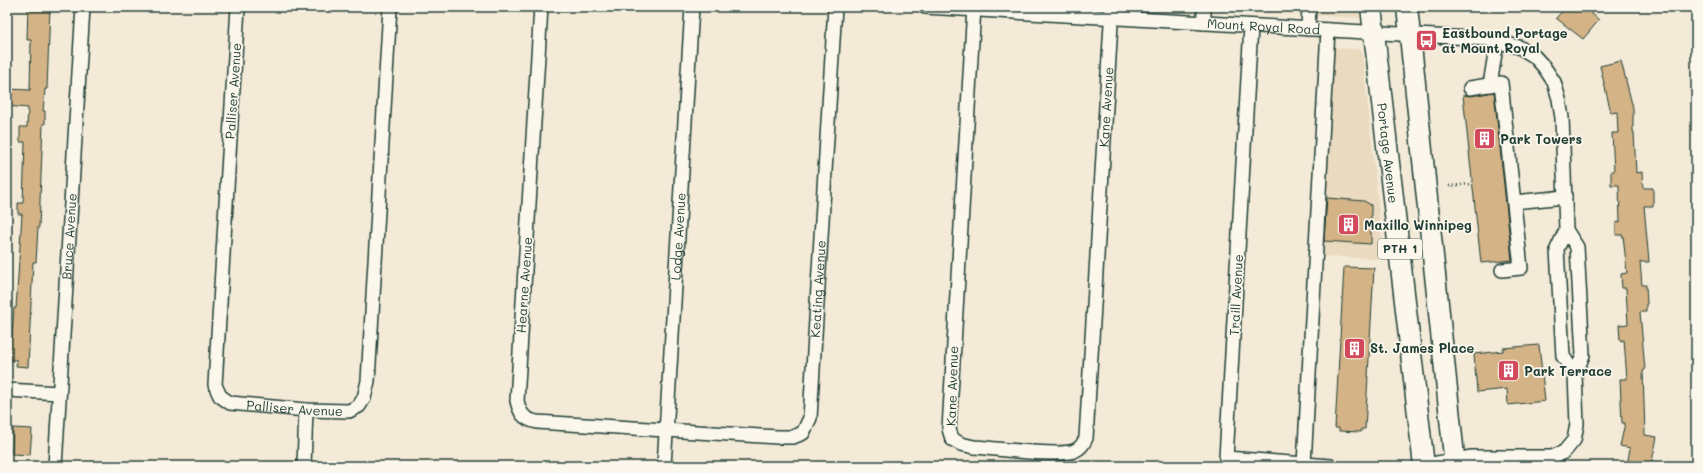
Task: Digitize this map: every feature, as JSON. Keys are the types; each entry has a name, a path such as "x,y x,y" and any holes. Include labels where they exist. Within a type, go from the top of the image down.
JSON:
{"highway":[{"name":"Portage Avenue","path":"1371,7 1422,466"},
{"name":"PTH 1","path":"1406,7 1455,463"}],"street":[{"name":"Bruce Avenue","path":"55,466 83,7"},
{"name":"Palliser Avenue","path":"238,7 215,385 220,396 230,403 306,410 349,411 359,406 364,398 368,381 390,7"},
{"name":"Hearne Avenue","path":"541,7 516,401 520,414 528,420 537,422 666,430"},
{"name":"Lodge Avenue","path":"664,466 692,7"},
{"name":"Keating Avenue","path":"666,430 792,437 803,433 810,418 835,7"},
{"name":"Mount Royal Road","path":"925,7 1112,12 1204,23 1410,34 1497,41 1519,47 1534,56 1544,67 1554,82 1559,99 1562,118 1566,230"},
{"path":"1204,7 1204,23"},
{"path":"1308,29 1309,7"},
{"name":"Kane Avenue","path":"974,8 949,429 952,439 961,444 1058,453 1072,452 1082,446 1086,438 1112,12"},
{"name":"Traill Avenue","path":"1251,26 1226,458 1331,466"},
{"path":"1304,464 1328,30"},
{"path":"1490,85 1497,41"},
{"path":"1470,88 1501,83 1521,268 1502,270"},
{"path":"1514,202 1565,197"},
{"path":"1422,466 1455,463 1472,457 1552,457 1564,452 1574,440 1577,424 1575,375 1583,355 1577,248 1566,230"},
{"path":"1566,230 1557,249 1563,356 1575,375"},
{"path":"7,390 59,393"},
{"path":"304,466 306,410"}],"path":[{"path":"1449,186 1472,184"}],"shaded area":[{"path":"1205,7 1358,7 1360,18 1205,9"},
{"path":"1328,47 1362,50 1384,259 1317,256"}],"building":[{"path":"28,7 50,7 47,89 45,89 43,111 45,111 45,124 43,124 39,227 36,262 33,262 28,367 16,366 17,360 7,360 8,336 12,337 14,308 16,308 22,214 18,214 18,203 23,203 25,142 20,142 20,127 27,127 28,108 7,106 7,89 30,90 31,40 27,40"},
{"path":"1566,7 1584,7 1599,20 1583,39 1556,18"},
{"path":"1621,61 1633,108 1636,173 1642,172 1643,188 1653,188 1653,206 1644,206 1649,262 1640,262 1642,285 1646,285 1647,304 1646,312 1640,312 1645,370 1643,371 1645,435 1657,437 1651,466 1627,466 1630,448 1620,446 1625,423 1622,423 1620,379 1627,379 1624,340 1620,341 1619,325 1628,324 1626,288 1622,288 1621,274 1627,273 1623,235 1616,235 1616,223 1620,222 1619,185 1611,185 1611,171 1614,171 1612,133 1618,133 1617,112 1611,113 1600,66"},
{"name":"Park Towers","path":"1494,92 1512,260 1481,263 1463,95 1471,96"},
{"name":"Maxillo Winnipeg","path":"1327,198 1364,201 1371,205 1371,244 1324,241"},
{"name":"St. James Place","path":"1344,267 1374,268 1365,429 1361,429 1361,432 1339,431 1339,428 1335,428"},
{"name":"Park Terrace","path":"1539,345 1545,401 1508,405 1507,389 1477,392 1474,354 1503,351 1503,348"},
{"path":"13,428 32,429 30,455 12,454"}],"place":[{"name":"Eastbound Portage at Mount Royal","path":"1426,40"},
{"name":"Park Towers","path":"1485,139"},
{"name":"Maxillo Winnipeg","path":"1348,225"},
{"name":"St. James Place","path":"1354,348"},
{"name":"Park Terrace","path":"1509,371"}]}
